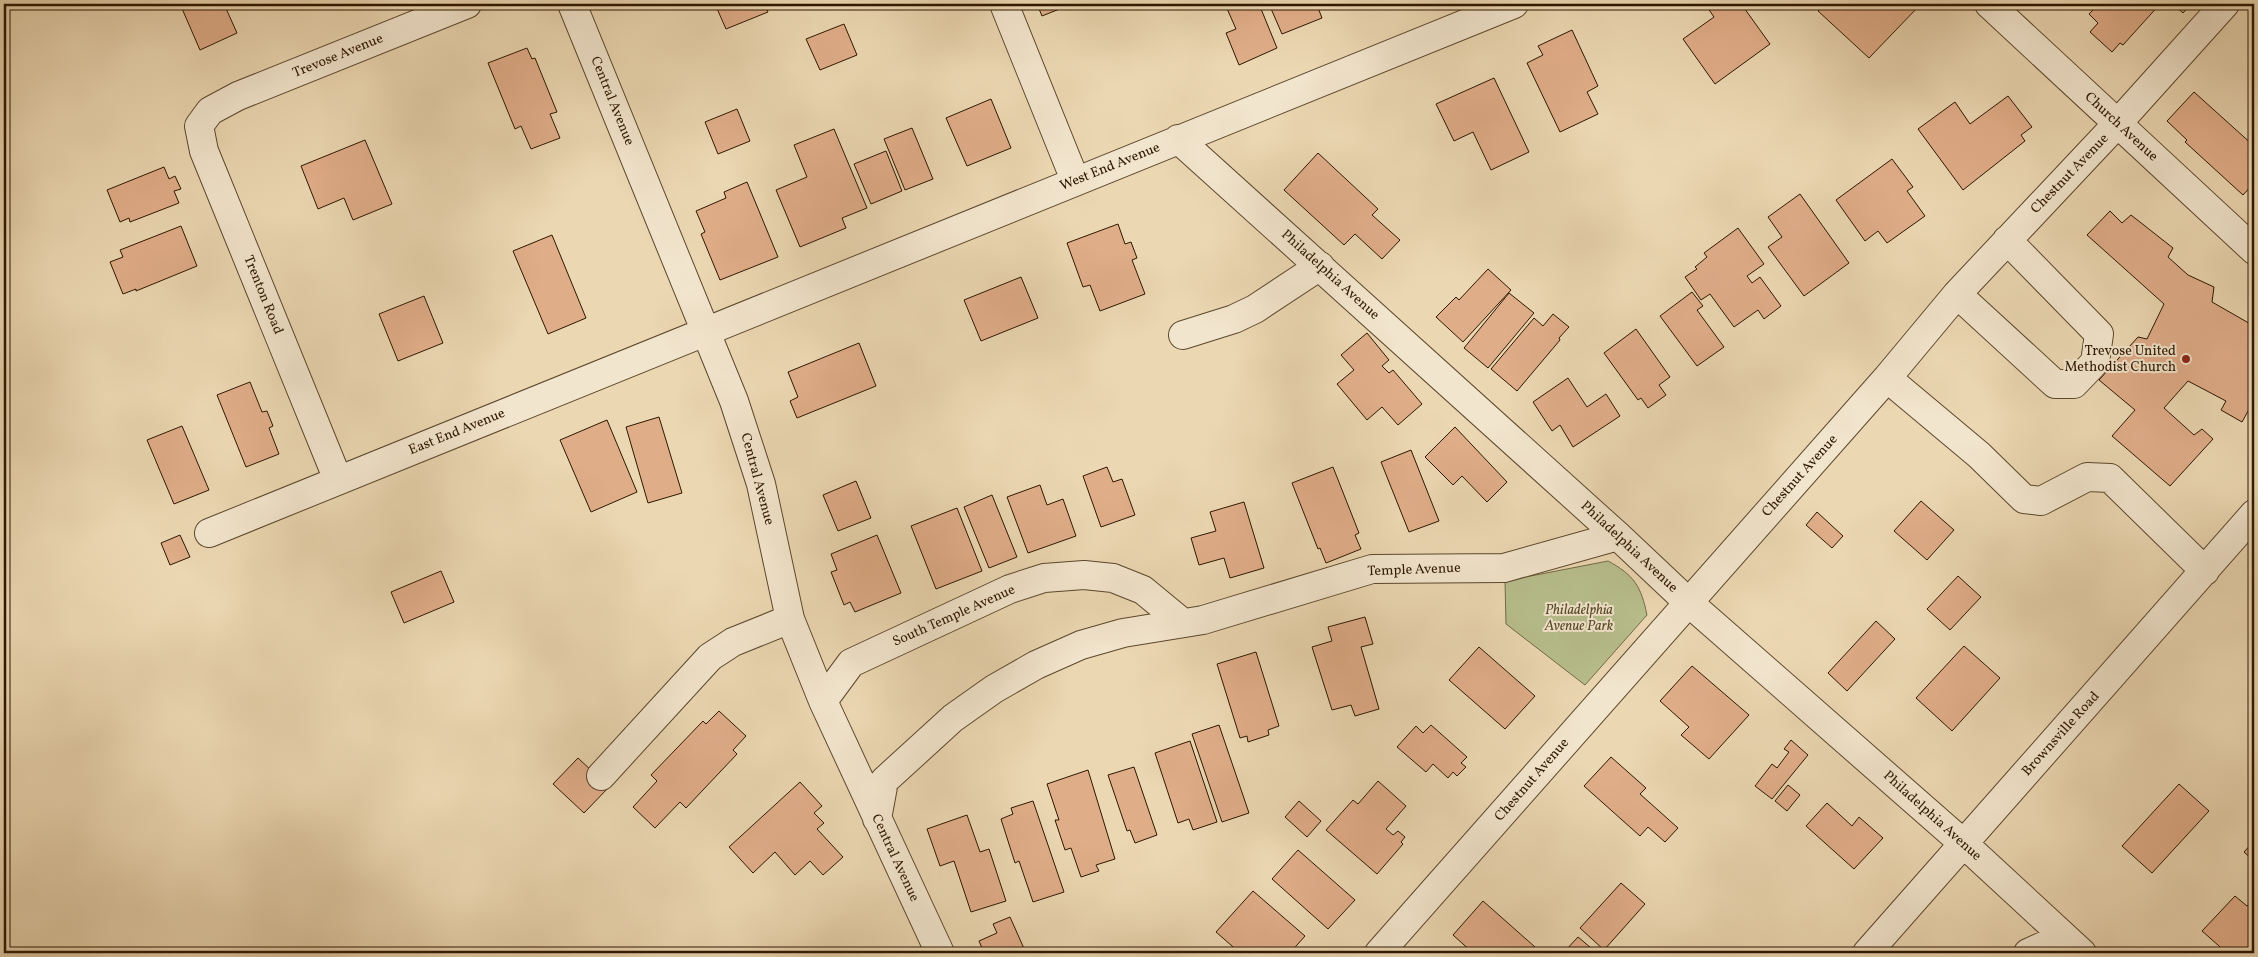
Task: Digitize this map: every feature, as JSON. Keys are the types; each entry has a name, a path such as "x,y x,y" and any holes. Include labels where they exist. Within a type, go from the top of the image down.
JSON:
{"street":[{"name":"Trevose Avenue","path":"210,111 238,96 467,4"},
{"name":"Central Avenue","path":"572,4 734,401 761,484 790,619 823,700 940,953"},
{"path":"1004,4 1075,180"},
{"name":"West End Avenue","path":"706,332 1075,180 1514,4"},
{"name":"Church Avenue","path":"1989,4 2254,250"},
{"name":"Chestnut Avenue","path":"1379,953 1887,378 1957,294 2117,124 2225,4"},
{"name":"Trenton Road","path":"210,111 199,126 204,151 338,480"},
{"name":"Philadelphia Avenue","path":"1178,139 1618,536 1688,602 1964,844 2072,945"},
{"path":"1957,294 2055,384 2074,384 2095,362 2099,334 2007,240"},
{"path":"1183,335 1234,319 1254,309 1320,266"},
{"name":"East End Avenue","path":"209,533 706,332"},
{"path":"1887,378 1979,455 2024,499 2041,501 2087,477 2110,478 2205,571"},
{"name":"Brownsville Road","path":"1867,953 2254,514"},
{"name":"Temple Avenue","path":"877,819 884,781 953,718 994,689 1036,665 1081,645 1123,633 1203,620 1372,569 1504,568 1618,536"},
{"name":"South Temple Avenue","path":"823,700 851,663 1010,589 1044,578 1084,574 1114,578 1143,590 1183,623"},
{"path":"601,776 710,657 733,642 790,619"},
{"path":"2028,953 2072,945"}],"green space":[{"name":"Philadelphia Avenue Park","path":"1608,561 1624,571 1635,582 1642,596 1647,615 1585,685 1506,624 1505,581"}],"building":[{"path":"180,4 224,4 237,33 200,50"},
{"path":"299,4 316,4 302,10"},
{"path":"715,4 764,4 768,12 726,29"},
{"path":"1037,4 1072,4 1042,16"},
{"path":"1225,4 1259,4 1277,48 1239,65 1226,33 1236,29"},
{"path":"1269,4 1320,4 1317,5 1322,18 1282,34"},
{"path":"1705,4 1743,4 1770,44 1715,84 1683,39 1714,17"},
{"path":"1825,4 1917,4 1919,6 1869,58 1818,11"},
{"path":"2099,4 2160,4 2123,45 2120,43 2112,52 2090,32 2098,23 2089,14"},
{"path":"2173,4 2191,4 2183,13"},
{"path":"844,24 857,55 820,70 806,39"},
{"path":"1572,30 1598,86 1587,92 1598,114 1560,132 1527,63 1543,55 1538,46"},
{"path":"527,48 532,59 535,58 557,112 550,114 560,138 531,149 521,126 515,129 488,63"},
{"path":"1494,78 1529,152 1491,170 1473,132 1454,141 1436,104"},
{"path":"2194,92 2254,146 2254,183 2243,195 2185,142 2187,140 2167,121"},
{"path":"2008,96 2032,127 2021,135 2025,141 1963,190 1918,129 1955,102 1970,124"},
{"path":"991,99 1011,148 967,166 946,118"},
{"path":"737,109 750,141 718,154 705,122"},
{"path":"912,128 933,179 905,190 884,139"},
{"path":"834,129 867,208 842,218 846,228 800,247 776,190 807,177 794,145"},
{"path":"365,140 392,204 353,220 344,198 318,209 301,166"},
{"path":"886,151 902,191 871,204 854,164"},
{"path":"1318,153 1378,209 1372,215 1400,240 1382,259 1355,234 1344,245 1284,190"},
{"path":"1892,159 1913,187 1907,191 1925,216 1887,243 1878,231 1865,241 1836,200"},
{"path":"164,167 169,179 175,176 181,189 174,191 179,203 130,222 129,218 120,222 107,190"},
{"path":"747,182 778,257 720,280 701,234 705,232 696,211 726,198 724,192"},
{"path":"1800,194 1849,263 1804,296 1768,247 1782,237 1768,217"},
{"name":"Trevose United Methodist Church","path":"2110,211 2122,223 2131,215 2173,248 2168,257 2188,275 2214,287 2212,302 2254,326 2254,405 2252,404 2242,422 2221,410 2226,401 2188,381 2164,408 2194,435 2202,429 2213,439 2170,486 2112,436 2135,410 2099,380 2138,337 2147,339 2164,304 2087,235"},
{"path":"1118,224 1125,244 1131,242 1137,258 1132,260 1145,294 1100,311 1090,285 1083,287 1067,243"},
{"path":"181,226 197,266 136,291 136,289 123,294 110,262 123,257 120,250"},
{"path":"1738,228 1764,264 1747,276 1752,283 1760,277 1781,306 1764,319 1758,310 1734,327 1710,294 1701,300 1685,277 1697,269 1695,267 1707,257 1704,253"},
{"path":"552,235 586,318 548,334 513,251"},
{"path":"1488,269 1511,290 1463,342 1436,317 1456,297 1459,300"},
{"path":"1021,277 1038,318 981,341 964,300"},
{"path":"1692,292 1703,306 1697,310 1724,347 1697,366 1660,316"},
{"path":"1509,293 1534,313 1488,368 1464,348"},
{"path":"424,296 443,343 398,361 379,314"},
{"path":"1553,314 1569,327 1517,391 1491,369 1534,318 1543,326"},
{"path":"1636,329 1670,377 1659,385 1666,395 1648,408 1641,398 1638,400 1604,353"},
{"path":"1367,333 1389,360 1382,366 1389,373 1393,370 1422,404 1398,425 1382,407 1367,420 1337,384 1354,370 1341,355"},
{"path":"859,343 876,386 797,418 790,401 798,397 788,372"},
{"path":"1568,378 1587,407 1606,394 1620,416 1573,447 1560,425 1552,431 1533,402"},
{"path":"250,382 262,412 267,411 273,426 269,428 279,454 246,467 217,395"},
{"path":"659,417 682,493 648,503 626,427"},
{"path":"607,420 637,492 591,512 560,440"},
{"path":"182,426 209,490 174,504 147,440"},
{"path":"1455,427 1507,482 1487,502 1462,476 1453,485 1425,457"},
{"path":"1411,450 1439,521 1409,532 1381,462"},
{"path":"1107,467 1113,482 1122,479 1135,515 1101,527 1083,476"},
{"path":"1333,467 1359,533 1355,535 1361,549 1326,563 1320,548 1318,549 1292,483"},
{"path":"856,481 871,518 838,531 823,495"},
{"path":"1040,485 1047,505 1063,499 1076,536 1028,553 1007,497"},
{"path":"992,495 1017,557 989,568 964,507"},
{"path":"1921,501 1954,530 1927,560 1894,531"},
{"path":"1244,502 1264,568 1230,578 1224,558 1199,565 1191,538 1216,531 1210,512"},
{"path":"957,508 982,571 936,589 911,526"},
{"path":"1817,512 1843,536 1832,548 1806,525"},
{"path":"180,535 190,557 170,565 161,543"},
{"path":"877,535 901,593 855,612 850,602 844,605 831,572 837,570 831,554"},
{"path":"441,571 454,602 404,623 391,592"},
{"path":"1958,576 1981,597 1950,630 1927,609"},
{"path":"1365,617 1373,644 1361,647 1379,709 1355,716 1351,705 1332,710 1312,647 1332,641 1328,627"},
{"path":"1876,621 1895,639 1847,691 1828,673"},
{"path":"1964,646 2000,678 1952,731 1916,698"},
{"path":"1479,647 1535,696 1505,729 1449,680"},
{"path":"1256,652 1279,726 1268,730 1269,735 1248,742 1247,736 1240,738 1217,664"},
{"path":"1692,666 1749,715 1709,759 1681,735 1689,727 1660,701"},
{"path":"719,711 746,736 733,750 737,754 686,808 680,802 655,828 633,807 657,781 651,775 703,721 706,724"},
{"path":"1219,725 1249,813 1222,822 1192,734"},
{"path":"1431,725 1467,757 1461,763 1466,767 1457,776 1453,772 1448,778 1433,764 1426,772 1397,747 1416,726 1423,733"},
{"path":"1791,740 1808,755 1772,799 1755,786 1772,764 1777,768 1789,752 1784,749"},
{"path":"1190,741 1217,822 1193,830 1189,819 1178,823 1155,753"},
{"path":"1611,757 1646,788 1640,794 1678,828 1665,842 1648,827 1640,836 1584,786"},
{"path":"578,758 609,787 584,813 553,784"},
{"path":"1134,767 1157,835 1135,843 1130,830 1127,831 1108,775"},
{"path":"1088,770 1115,859 1096,865 1099,871 1081,877 1071,848 1065,850 1055,820 1059,820 1047,784"},
{"path":"1378,781 1406,806 1386,829 1393,835 1398,831 1405,837 1401,842 1403,844 1377,874 1326,830 1353,800 1358,804"},
{"path":"800,782 822,806 814,813 824,823 817,829 843,857 823,875 810,861 795,875 775,852 753,873 729,847"},
{"path":"2179,784 2209,811 2152,873 2122,846"},
{"path":"1788,785 1800,795 1787,811 1775,801"},
{"path":"1033,801 1064,892 1033,902 1019,861 1015,863 1001,819 1013,814 1011,808"},
{"path":"1299,801 1321,821 1307,837 1285,817"},
{"path":"1827,803 1852,826 1859,817 1883,838 1854,869 1806,826"},
{"path":"967,815 980,852 989,849 1006,901 971,912 954,861 940,866 927,829"},
{"path":"2254,841 2254,861 2244,852"},
{"path":"1298,850 1355,900 1328,929 1272,879"},
{"path":"1621,883 1645,904 1604,950 1580,928"},
{"path":"1253,891 1305,936 1290,953 1240,953 1216,932"},
{"path":"2235,896 2247,906 2254,899 2254,953 2227,953 2202,931"},
{"path":"1483,901 1535,947 1530,953 1473,953 1453,935"},
{"path":"1010,917 1026,953 984,953 979,941 997,933 993,924"},
{"path":"1578,937 1597,953 1564,952"}],"place":[{"name":"Trevose United Methodist Church","path":"2186,359"}]}
